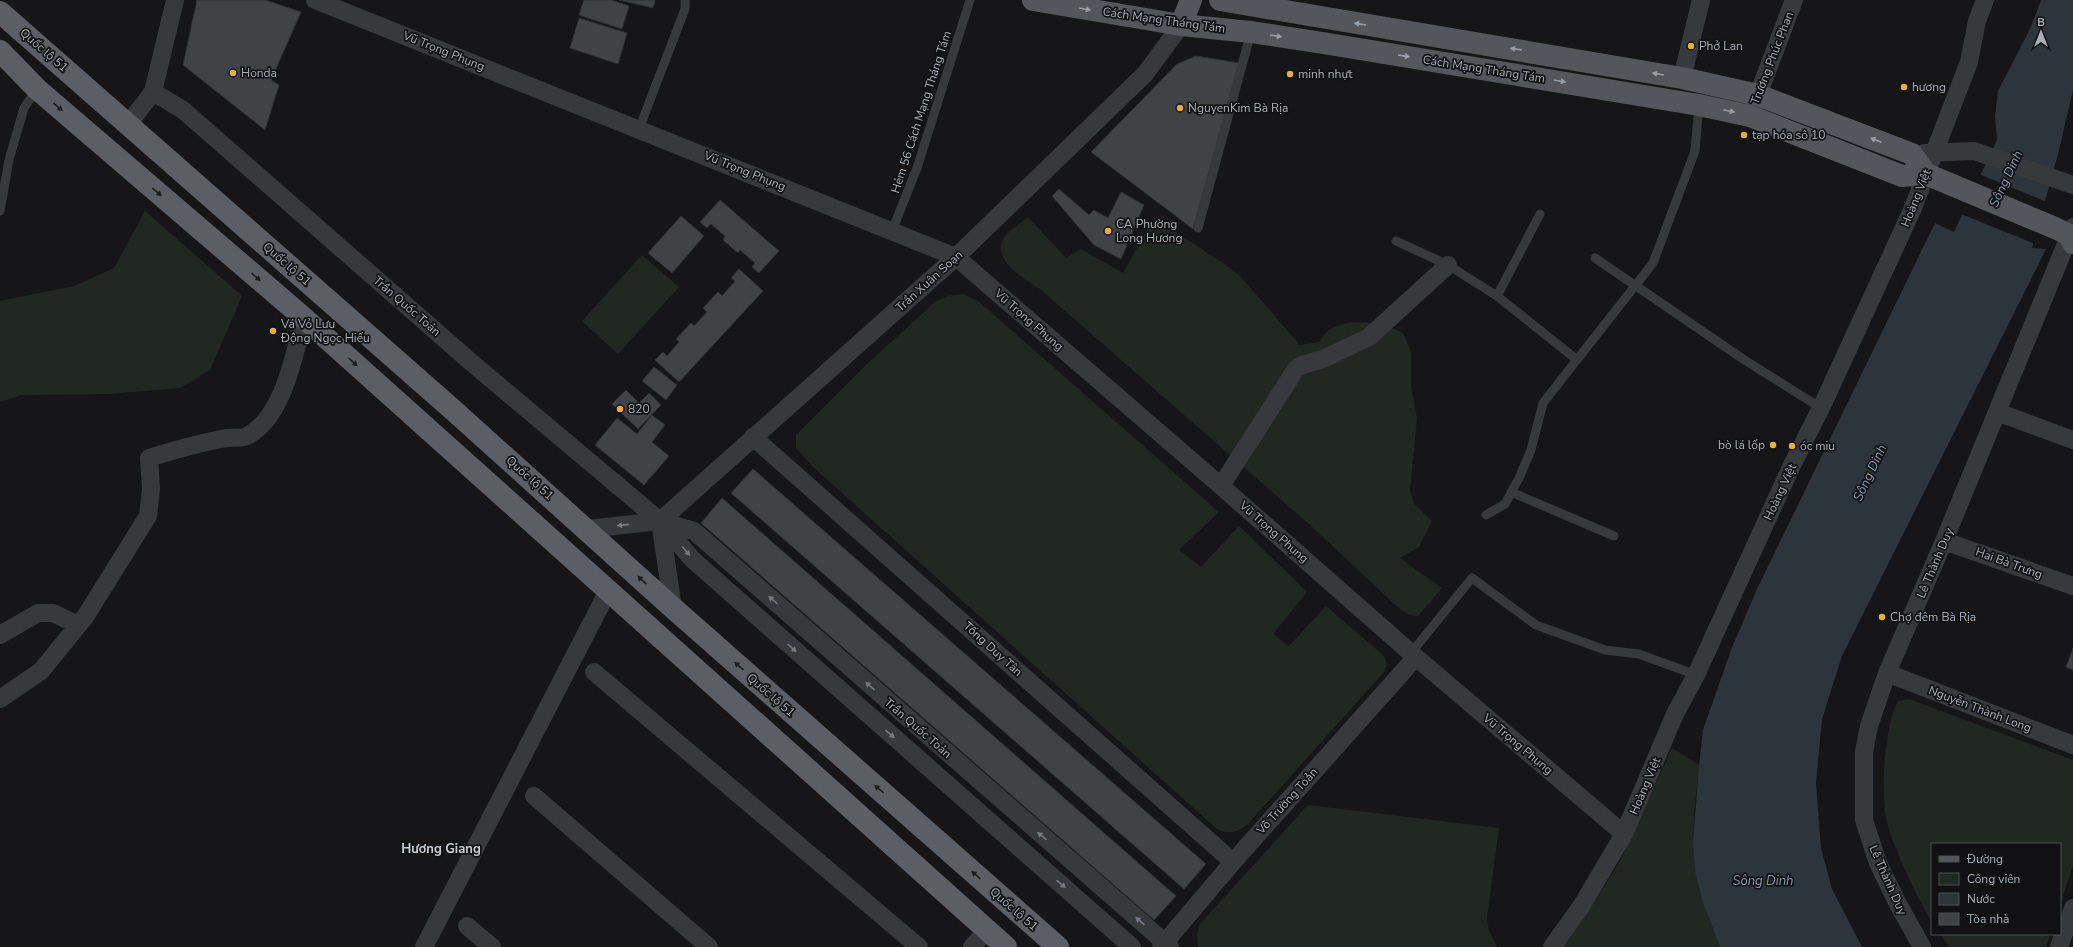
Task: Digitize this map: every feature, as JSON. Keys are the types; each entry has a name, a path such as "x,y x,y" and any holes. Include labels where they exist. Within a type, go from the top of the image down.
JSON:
{"highway":[{"name":"Quốc lộ 51","path":"0,12 128,123 587,529 673,608 1058,947"},
{"path":"2,57 37,89 304,318 1006,947"}],"main road":[{"name":"Cách Mạng Tháng Tám","path":"1033,0 1181,25 1251,32 1699,105 1750,116 1902,176 1926,174 2069,233"},
{"path":"1181,25 1191,0"},
{"name":"Cách Mạng Tháng Tám","path":"1220,0 1682,78 1758,94 1923,154"},
{"path":"1923,154 1926,174"}],"street":[{"path":"128,123 153,92 175,0"},
{"name":"Vũ Trọng Phụng","path":"315,0 956,257 1414,655 1624,834"},
{"path":"1682,78 1701,0"},
{"name":"Trương Phúc Phan","path":"1750,116 1794,0"},
{"name":"Hoàng Việt","path":"1923,154 1969,62 1977,22 1985,0"},
{"name":"Trần Xuân Soạn","path":"660,522 956,257 1145,74 1181,25"},
{"name":"Trần Quốc Toản","path":"153,92 183,110 472,363 660,522 692,558 819,672 1132,947"},
{"name":"Cách Mạng Tháng Tám","path":"1923,154 1974,151 2073,185"},
{"name":"Hoàng Việt","path":"1552,947 1582,905 1624,834 1675,714 1696,675 1792,465 1821,408 1913,208 1926,174"},
{"name":"Lê Thành Duy","path":"1922,947 1883,874 1864,820 1864,752 1869,726 1887,673 1997,412 2069,233"},
{"path":"1221,486 1296,369 1302,365 1323,359 1369,337 1448,265"},
{"path":"0,699 41,671 78,625 148,516 151,489 149,458 184,447 228,438 247,436 270,417 288,378 304,318"},
{"path":"1997,412 2073,440"},
{"name":"Tống Duy Tân","path":"754,437 1233,862"},
{"path":"587,529 660,522 673,608"},
{"name":"Trần Quốc Toản","path":"660,522 694,531 1165,945"},
{"name":"Hai Bà Trưng","path":"1944,540 2073,586"},
{"path":"424,947 608,590"},
{"path":"1,634 38,613 53,613 78,625"},
{"path":"819,672 834,654"},
{"name":"Võ Trường Toản","path":"1165,945 1233,862 1414,655"},
{"path":"594,672 919,947"},
{"name":"Nguyễn Thành Long","path":"1887,673 2073,745"},
{"path":"534,796 709,947"},
{"path":"989,821 1003,802"},
{"path":"2059,947 2073,908"},
{"path":"467,926 492,947"},
{"path":"972,947 987,930"}],"lane":[{"path":"639,129 685,9 685,0"},
{"name":"Hẻm 56 Cách Mạng Tháng Tám","path":"892,231 917,168 970,0"},
{"path":"1198,228 1251,32"},
{"path":"0,211 9,160 24,108 37,89"},
{"path":"1486,515 1505,504 1531,450 1543,403 1652,263 1695,151 1699,105"},
{"path":"1497,296 1540,214"},
{"path":"1396,241 1448,265 1497,296 1576,359"},
{"path":"1595,258 1746,361 1821,408"},
{"path":"1511,492 1614,536"},
{"path":"1414,655 1472,578 1536,625 1605,650 1639,654 1696,675"}],"green space":[{"path":"145,211 242,296 210,370 180,388 109,394 21,395 0,402 0,301 74,286 114,268"},
{"path":"1028,217 1066,258 1081,249 1123,273 1154,218 1223,263 1240,276 1300,345 1319,342 1329,330 1339,325 1348,323 1358,322 1377,324 1403,333 1411,352 1411,386 1417,418 1410,491 1414,504 1432,521 1419,547 1400,558 1442,588 1418,616 1407,613 1397,606 1309,524 1040,289 1011,268 1005,261 1001,246 1006,235"},
{"path":"642,255 679,287 618,354 582,321"},
{"path":"963,294 978,301 1219,512 1179,550 1201,567 1239,526 1307,592 1273,634 1289,646 1326,606 1384,656 1387,665 1384,672 1248,824 1240,829 1234,832 1226,832 1217,829 813,467 796,448 796,435 866,365 935,302 947,296"},
{"path":"1909,699 2073,760 2073,865 2061,901 2061,843 1931,843 1931,920 1904,868 1892,838 1885,812 1884,768 1886,751 1891,720 1896,705 1899,701"},
{"path":"1672,748 1699,765 1694,818 1694,858 1703,900 1720,947 1560,947 1596,900 1620,861"},
{"path":"1308,805 1499,828 1487,918 1489,931 1497,947 1198,947 1197,934 1200,924"},
{"path":"1941,935 2050,935 2046,947 1949,947"}],"water":[{"name":"Sông Dinh","path":"2041,0 2073,0 2073,90 2058,154 2032,248 2046,249 1842,656 1822,719 1816,783 1821,848 1832,889 1862,947 1720,947 1703,903 1695,871 1693,843 1703,730 1731,650 1757,589 1935,223 1954,232 1997,140 1995,116 1998,91 2030,29"}],"pier":[{"path":"1979,174 2047,202 2035,244 1961,214"}],"building":[{"name":"Honda","path":"197,0 265,0 301,12 271,80 279,85 265,130 183,65"},
{"path":"584,0 611,0 629,6 622,29 579,15"},
{"path":"619,0 655,0 653,8"},
{"path":"579,18 627,33 618,64 570,48"},
{"name":"NguyenKim Bà Rịa","path":"1196,56 1239,63 1193,229 1091,152 1177,64"},
{"name":"CA Phường Long Hương","path":"1059,189 1089,215 1094,210 1108,218 1121,192 1144,205 1121,259 1094,245 1052,196"},
{"path":"720,200 779,251 759,273 752,267 755,263 740,250 738,253 723,240 725,236 711,224 707,228 700,222"},
{"path":"681,216 704,236 672,273 648,253"},
{"path":"739,269 763,291 679,382 655,360 663,352 667,356 679,342 676,339 691,323 694,326 707,312 703,308 718,292 722,296 735,281 731,278"},
{"path":"654,367 677,385 666,400 642,381"},
{"path":"626,390 639,403 649,393 661,405 638,429 612,404"},
{"path":"652,415 665,425 652,442 669,456 644,485 595,445 617,418 637,434"},
{"path":"753,469 1206,864 1184,889 731,493"},
{"path":"722,498 1176,896 1154,920 701,523"},
{"path":"2073,648 2073,670 2066,667"}],"place":[{"name":"Phở Lan","path":"1691,46"},
{"name":"Honda","path":"233,73"},
{"name":"minh nhựt","path":"1290,74"},
{"name":"hương","path":"1904,87"},
{"name":"NguyenKim Bà Rịa","path":"1180,108"},
{"name":"tạp hóa sô 10","path":"1744,135"},
{"name":"CA Phường Long Hương","path":"1108,231"},
{"name":"Vá Vỏ Lưu Động Ngọc Hiếu","path":"273,331"},
{"name":"820","path":"620,409"},
{"name":"bò lá lốp","path":"1773,445"},
{"name":"óc miu","path":"1792,446"},
{"name":"Chợ đêm Bà Rịa","path":"1882,617"}],"district":[{"name":"Hương Giang","path":"441,849"}]}
